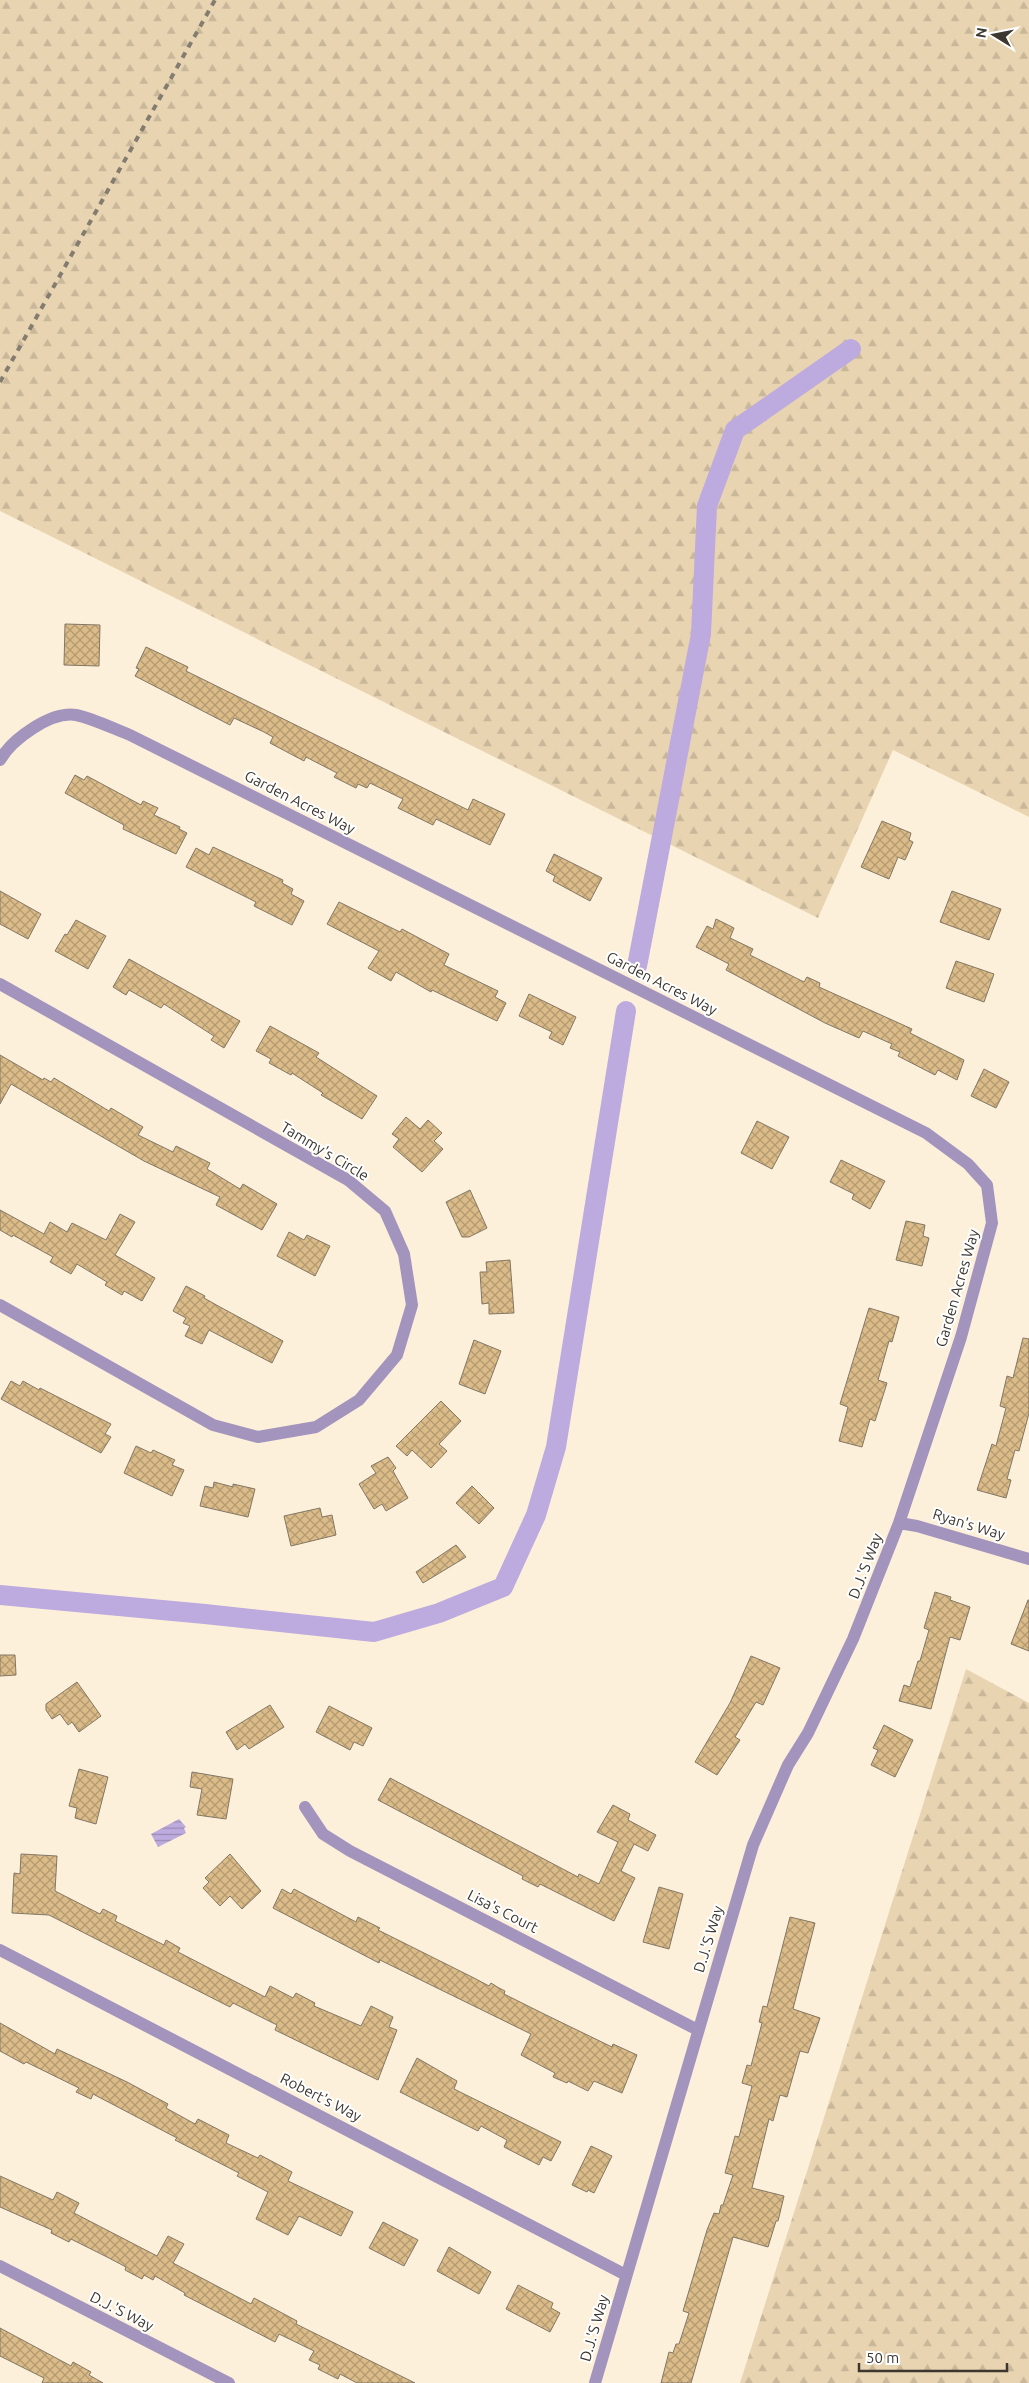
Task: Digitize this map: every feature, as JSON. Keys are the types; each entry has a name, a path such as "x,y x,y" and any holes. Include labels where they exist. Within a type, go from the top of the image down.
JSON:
{"street":[{"name":"Garden Acres Way","path":"0,760 6,750 42,721 75,715 130,735 926,1132 968,1164 987,1184 992,1223 961,1337 899,1522"},
{"name":"Tammy's Circle","path":"0,984 348,1180 385,1211 404,1254 412,1305 397,1355 359,1400 316,1428 258,1437 213,1424 0,1305"},
{"name":"Ryan's Way","path":"899,1522 1029,1559"},
{"name":"D.J.'S Way","path":"595,2383 753,1845 788,1765 808,1733 854,1639 899,1522"},
{"name":"Lisa's Court","path":"305,1807 323,1834 350,1851 698,2030"},
{"name":"Robert's Way","path":"0,1950 626,2274"},
{"name":"D.J.'S Way","path":"0,2266 229,2383"}],"green space":[{"path":"0,0 1029,0 1029,817 893,750 818,918 0,511"},
{"path":"966,1669 1029,1703 1029,2383 740,2383"}],"shaded area":[{"path":"179,1819 186,1827 184,1828 186,1833 158,1847 151,1834"}],"building":[{"path":"65,624 100,625 99,666 64,665"},
{"path":"146,647 188,667 186,671 468,810 473,799 505,814 490,845 436,819 433,825 398,808 403,799 370,783 367,788 358,784 356,788 334,777 337,773 306,757 304,761 270,743 273,737 264,732 234,718 230,725 135,676 139,669 136,668"},
{"path":"75,775 84,780 87,776 141,805 143,801 158,808 154,815 180,827 179,829 187,833 176,854 123,829 124,825 65,793"},
{"path":"882,821 911,833 909,840 913,842 905,860 898,857 889,879 861,867"},
{"path":"213,847 283,880 282,883 293,889 291,894 304,901 292,925 254,906 256,902 186,867 196,848 209,855"},
{"path":"554,854 602,878 590,901 553,881 555,876 546,871"},
{"path":"0,891 41,914 28,939 0,924"},
{"path":"952,891 1001,909 989,940 940,922"},
{"path":"339,902 400,932 402,929 449,954 444,965 498,991 495,997 506,1003 497,1021 432,990 431,992 396,972 391,981 368,968 379,951 327,924"},
{"path":"716,919 734,928 730,938 753,949 750,955 804,982 807,977 820,983 819,987 912,1029 910,1033 964,1060 957,1080 938,1070 935,1075 898,1056 900,1052 890,1048 892,1044 863,1031 859,1038 825,1023 726,970 729,964 696,947 707,926 713,929"},
{"path":"76,920 106,936 88,969 55,951"},
{"path":"129,959 240,1021 224,1048 211,1040 214,1036 164,1004 161,1008 129,990 126,995 113,987"},
{"path":"956,961 994,974 984,1002 946,988"},
{"path":"529,994 576,1017 563,1045 549,1038 552,1032 519,1016"},
{"path":"270,1026 319,1053 316,1057 377,1096 362,1119 321,1095 323,1093 292,1073 291,1075 269,1063 271,1059 256,1051"},
{"path":"0,1055 43,1080 44,1078 51,1082 54,1078 109,1111 111,1108 143,1127 138,1135 173,1152 176,1146 210,1163 207,1169 240,1189 243,1184 277,1204 262,1230 216,1205 220,1197 144,1161 11,1084 0,1104"},
{"path":"984,1069 1009,1082 996,1108 971,1096"},
{"path":"406,1117 420,1129 428,1120 442,1133 434,1141 443,1149 422,1172 393,1147 399,1139 392,1134"},
{"path":"757,1121 789,1137 772,1169 741,1153"},
{"path":"841,1160 885,1181 870,1209 852,1199 854,1194 830,1182"},
{"path":"470,1190 487,1228 469,1237 462,1237 446,1202"},
{"path":"0,1210 44,1234 50,1222 67,1232 72,1223 106,1240 120,1214 135,1222 115,1255 155,1278 142,1301 124,1291 122,1295 105,1285 107,1282 77,1264 71,1274 50,1262 53,1257 0,1230"},
{"path":"906,1221 925,1225 923,1236 929,1238 922,1266 896,1260"},
{"path":"289,1232 304,1240 307,1235 330,1246 315,1276 277,1256"},
{"path":"510,1260 514,1313 489,1314 489,1303 482,1304 480,1272 487,1272 486,1262"},
{"path":"186,1286 205,1296 204,1298 283,1341 272,1363 209,1330 202,1344 185,1336 190,1326 183,1323 186,1318 173,1311"},
{"path":"869,1308 899,1317 892,1342 889,1341 878,1380 887,1383 875,1421 870,1419 862,1447 839,1441 848,1407 840,1404"},
{"path":"1023,1338 1029,1339 1029,1413 1019,1451 1015,1450 1007,1479 1011,1480 1006,1498 977,1490 992,1444 996,1446 1006,1408 1000,1406 1007,1376 1013,1378"},
{"path":"474,1340 501,1351 485,1394 459,1384"},
{"path":"11,1381 20,1386 23,1381 39,1390 40,1388 111,1424 105,1434 111,1437 101,1453 1,1399"},
{"path":"441,1401 461,1421 439,1444 447,1451 431,1468 412,1450 407,1456 396,1446"},
{"path":"136,1446 151,1453 153,1450 175,1460 172,1465 184,1470 172,1496 124,1473"},
{"path":"388,1457 396,1468 393,1471 408,1498 386,1511 382,1504 374,1509 359,1484 376,1473 371,1466"},
{"path":"214,1482 233,1487 233,1484 255,1489 248,1517 200,1506 205,1486 213,1488"},
{"path":"472,1486 494,1508 479,1524 456,1503"},
{"path":"320,1508 322,1517 332,1515 336,1535 291,1546 284,1516"},
{"path":"456,1545 466,1557 423,1583 416,1572"},
{"path":"935,1592 951,1597 950,1600 970,1607 960,1640 950,1637 931,1709 899,1701 904,1685 910,1687 918,1661 920,1661 929,1630 924,1628"},
{"path":"1029,1600 1029,1651 1011,1644"},
{"path":"0,1655 15,1655 16,1675 0,1676"},
{"path":"751,1656 780,1668 763,1705 756,1702 735,1737 740,1740 717,1775 695,1762 730,1703"},
{"path":"77,1682 101,1716 79,1732 72,1722 68,1725 60,1714 52,1719 46,1710 46,1704"},
{"path":"270,1705 284,1727 249,1749 245,1744 237,1750 226,1732"},
{"path":"329,1706 372,1728 363,1746 354,1742 350,1750 316,1732"},
{"path":"884,1725 913,1740 895,1777 871,1765 878,1750 873,1748"},
{"path":"79,1769 108,1777 96,1824 75,1818 77,1808 69,1806"},
{"path":"192,1772 233,1779 226,1819 197,1815 202,1789 190,1787"},
{"path":"390,1778 578,1877 579,1874 599,1884 618,1842 597,1832 613,1805 630,1814 628,1820 656,1835 648,1851 634,1844 621,1871 635,1878 614,1921 540,1884 538,1887 522,1879 523,1876 378,1800"},
{"path":"21,1854 57,1856 55,1891 100,1914 103,1909 117,1916 115,1921 164,1945 166,1940 180,1948 178,1952 265,1997 270,1986 293,1998 296,1993 315,2003 314,2006 361,2026 371,2006 393,2017 389,2027 397,2030 378,2080 275,2030 277,2025 233,2003 230,2007 49,1915 12,1913 14,1873 20,1874"},
{"path":"230,1854 261,1891 242,1909 230,1896 220,1906 203,1888 209,1882 205,1878"},
{"path":"659,1887 683,1894 669,1949 643,1942"},
{"path":"282,1889 291,1894 294,1889 356,1922 358,1917 380,1928 378,1930 489,1986 491,1983 505,1991 504,1994 542,2013 612,2047 613,2044 637,2055 622,2093 594,2081 588,2091 568,2081 567,2083 553,2077 555,2073 521,2055 531,2034 380,1960 379,1963 273,1908"},
{"path":"790,1917 815,1923 793,2009 820,2018 808,2053 800,2051 787,2097 780,2095 773,2121 769,2119 752,2188 784,2196 778,2221 776,2221 768,2247 733,2237 691,2383 661,2383 669,2352 673,2353 676,2344 679,2344 689,2313 683,2311 707,2230 714,2213 719,2214 733,2175 725,2173 735,2136 739,2137 752,2086 742,2083 747,2065 751,2066 762,2023 759,2022 763,2006 767,2007"},
{"path":"0,2023 55,2054 57,2049 127,2082 168,2104 166,2108 195,2124 198,2119 229,2135 226,2143 258,2158 260,2155 292,2172 288,2181 353,2212 341,2236 299,2216 288,2235 256,2219 268,2192 237,2176 239,2173 175,2140 177,2138 93,2094 91,2099 76,2092 79,2088 26,2062 24,2064 0,2051"},
{"path":"417,2058 457,2081 454,2089 561,2142 551,2161 543,2157 539,2165 504,2147 507,2140 481,2126 478,2131 400,2092"},
{"path":"591,2146 612,2156 594,2193 572,2185"},
{"path":"0,2176 53,2200 57,2192 79,2203 74,2213 157,2256 168,2236 184,2244 173,2263 251,2304 254,2298 297,2321 296,2324 415,2383 357,2383 340,2374 338,2379 318,2369 320,2365 309,2360 314,2351 279,2334 275,2342 184,2295 185,2293 155,2276 153,2280 144,2275 142,2279 125,2270 126,2267 109,2258 71,2239 69,2242 51,2233 52,2230 0,2207"},
{"path":"383,2222 418,2240 404,2266 369,2248"},
{"path":"449,2247 491,2272 479,2294 437,2271"},
{"path":"518,2285 553,2303 551,2308 560,2313 550,2332 506,2309"},
{"path":"0,2328 71,2366 73,2362 91,2372 89,2375 103,2383 42,2383 44,2378 0,2356"}],"waterway":[{"path":"637,966 701,634 707,506 735,430 851,349"},
{"path":"0,1595 374,1632 439,1613 503,1587 536,1515 556,1447 626,1011"}],"railway":[{"path":"0,382 215,0"}]}
